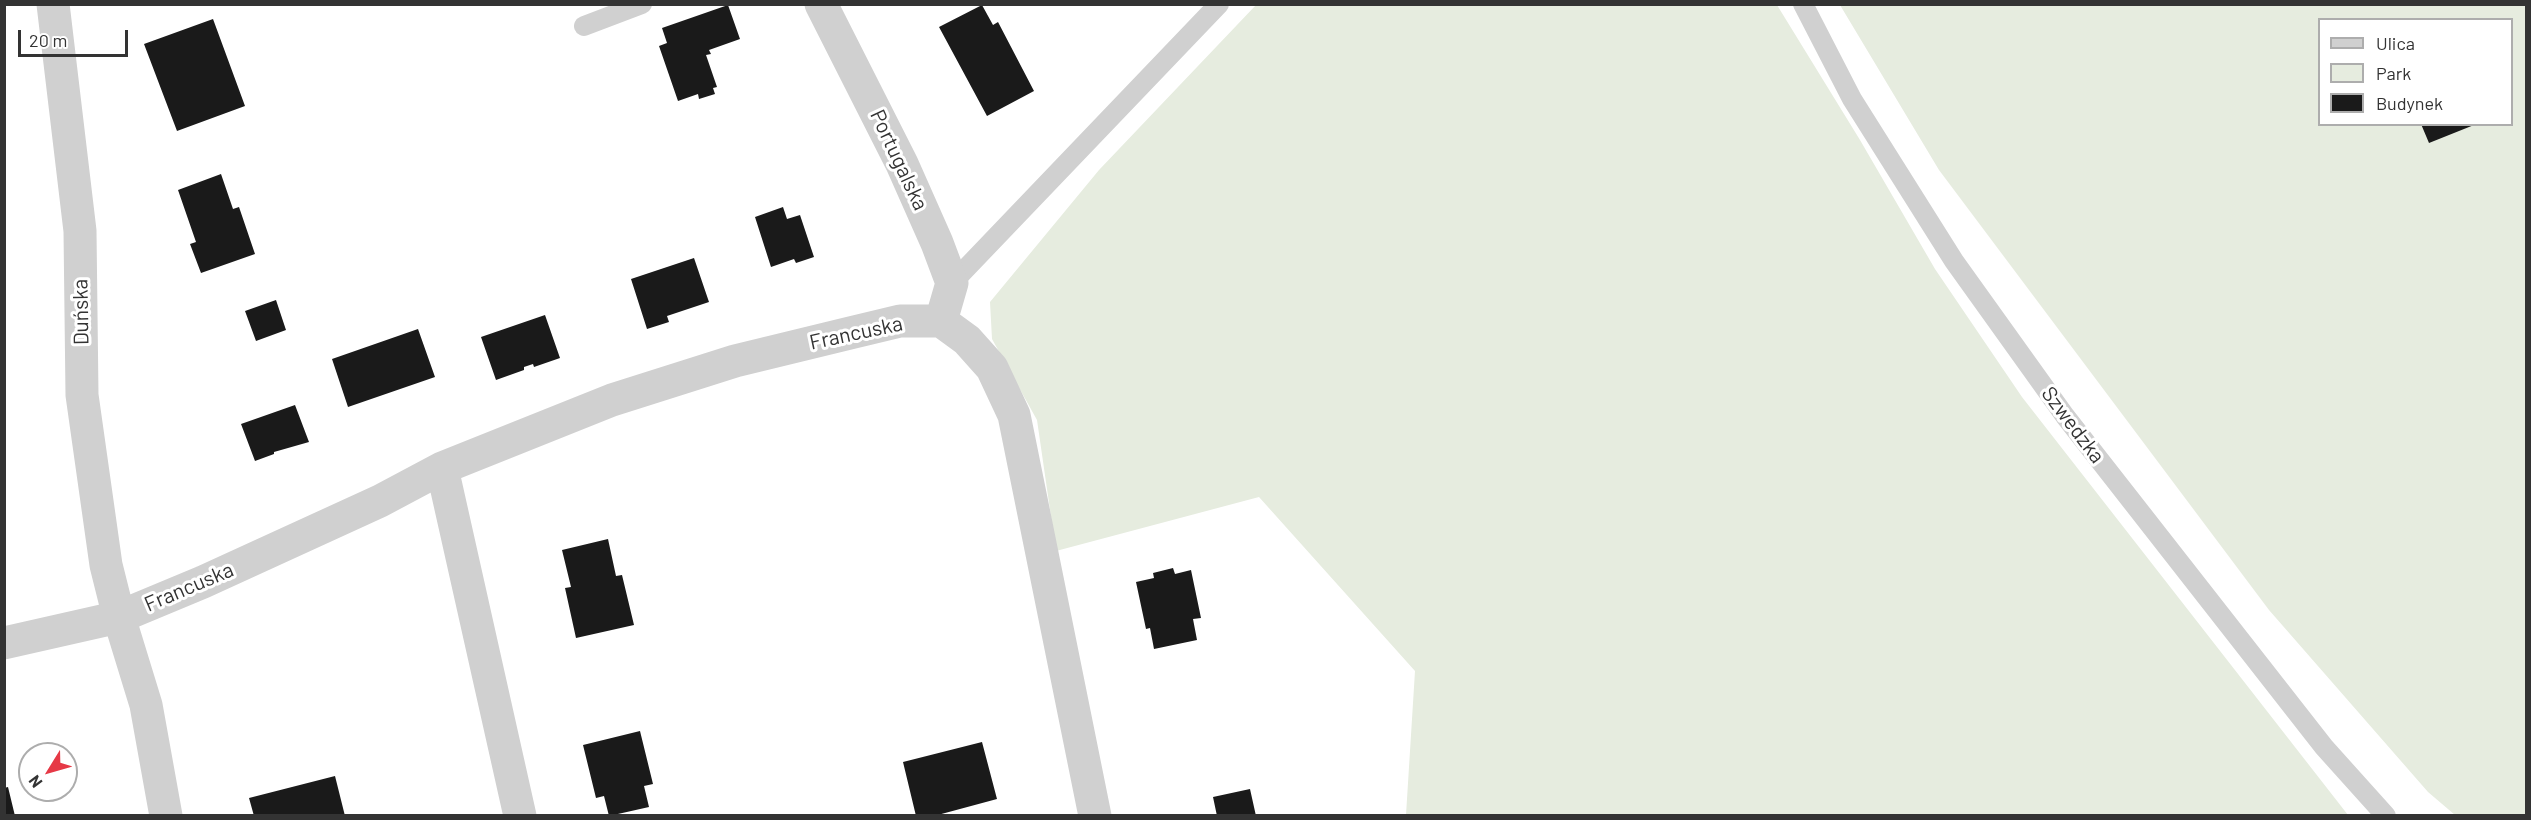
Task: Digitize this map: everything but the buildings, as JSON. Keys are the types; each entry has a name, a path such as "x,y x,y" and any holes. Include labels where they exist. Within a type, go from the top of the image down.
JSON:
{"street":[{"name":"Duńska","path":"52,4 80,231 82,395 106,565 119,617"},
{"name":"Portugalska","path":"821,4 902,164 938,243 952,283"},
{"path":"952,283 941,321 967,340 992,368 1014,415 1095,816"},
{"name":"Francuska","path":"166,816 146,705 119,617 203,582 380,501 442,468 612,400 735,361 900,321 941,321"},
{"path":"442,468 520,816"},
{"path":"4,644 119,617"}],"lane":[{"path":"584,26 642,4"},
{"path":"952,283 1219,4"},
{"name":"Szwedzka","path":"1803,4 1852,99 1941,241 2044,387 2324,747 2386,816"}],"green space":[{"path":"1256,5 1777,5 1860,140 1935,269 2022,397 2348,815 1406,815 1415,671 1259,497 1056,551 1037,420 992,339 990,302 1099,170"},
{"path":"1840,5 2526,5 2526,815 2455,815 2428,792 2269,610 1939,170"}]}
